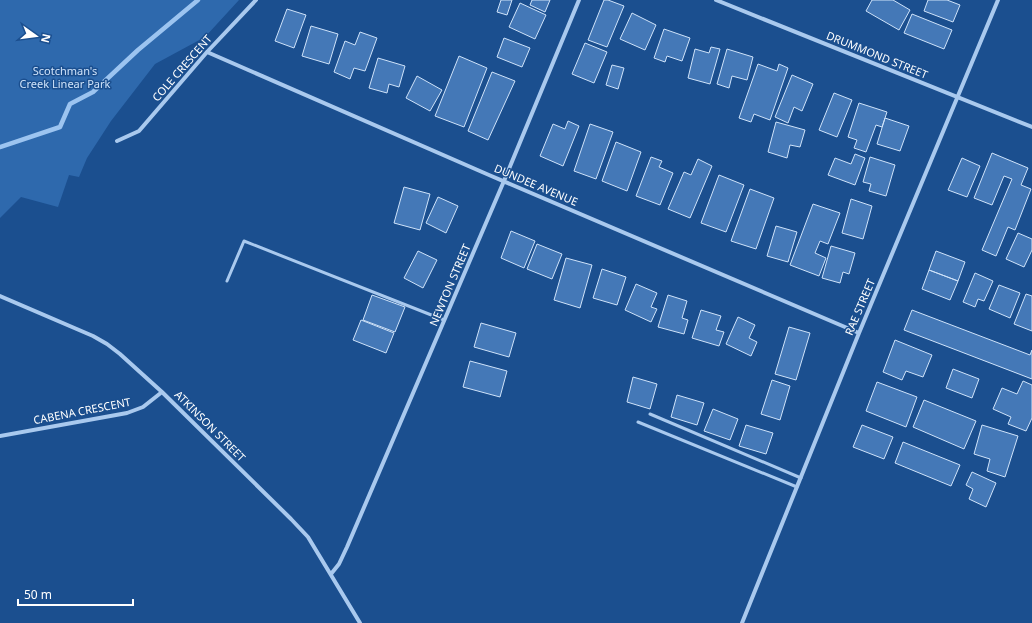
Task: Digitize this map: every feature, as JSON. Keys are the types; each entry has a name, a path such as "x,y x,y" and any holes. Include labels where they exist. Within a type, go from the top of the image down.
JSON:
{"street":[{"name":"COLE CRESCENT","path":"117,141 140,131 207,52 256,0"},
{"name":"NEWTON STREET","path":"331,574 339,564 347,547 504,181 579,0"},
{"name":"DRUMMOND STREET","path":"716,0 1032,127"},
{"name":"RAE STREET","path":"742,623 859,333 998,0"},
{"name":"DUNDEE AVENUE","path":"207,52 859,333"},
{"name":"ATKINSON STREET","path":"0,296 93,336 107,344 138,369 308,537 360,623"},
{"name":"CABENA CRESCENT","path":"0,436 127,413 143,407 162,392"},
{"path":"354,623 356,618"}],"lane":[{"path":"227,281 244,241 444,320"},
{"path":"650,414 801,478"},
{"path":"638,422 797,487"}],"green space":[{"name":"Scotchman's Creek Linear Park","path":"0,0 239,0 205,37 155,64 111,121 87,158 79,177 69,175 58,207 21,197 0,218"}],"building":[{"path":"501,0 512,0 507,15 497,12"},
{"path":"532,0 550,0 545,12 530,5"},
{"path":"604,0 624,6 607,47 588,40"},
{"path":"872,0 893,0 910,10 899,30 866,11"},
{"path":"928,0 947,0 960,5 953,22 924,11"},
{"path":"520,3 546,15 535,39 509,27"},
{"path":"287,9 306,15 294,48 275,41"},
{"path":"632,13 656,25 645,50 620,39"},
{"path":"912,14 952,30 944,49 904,33"},
{"path":"311,26 338,34 329,64 302,56"},
{"path":"664,29 690,38 682,61 667,56 665,62 654,58"},
{"path":"360,32 377,38 365,71 354,68 350,79 334,72 345,41 355,45"},
{"path":"504,38 530,48 522,67 497,57"},
{"path":"585,43 607,52 594,83 572,74"},
{"path":"711,47 720,49 710,84 688,78 695,49 709,53"},
{"path":"727,49 753,57 747,80 732,76 729,88 717,84"},
{"path":"459,56 487,68 464,127 435,116"},
{"path":"378,58 405,66 399,87 389,84 387,93 369,88"},
{"path":"758,64 777,71 779,64 788,68 770,120 754,114 751,122 739,118"},
{"path":"612,65 624,68 618,89 606,85"},
{"path":"492,72 515,81 488,140 468,131"},
{"path":"792,75 813,84 802,111 794,107 788,123 775,117"},
{"path":"417,76 442,90 430,111 406,98"},
{"path":"834,93 852,100 837,137 819,130"},
{"path":"859,103 887,112 882,127 876,125 866,152 854,148 857,140 848,137"},
{"path":"885,118 909,126 900,151 877,144"},
{"path":"568,121 579,126 563,166 540,156 553,124 565,129"},
{"path":"776,122 805,130 800,147 790,145 787,158 768,152"},
{"path":"590,124 613,132 596,179 574,171"},
{"path":"616,142 641,152 627,191 602,181"},
{"path":"992,153 1028,168 1021,185 1031,189 1015,230 1008,227 996,256 982,250 1012,179 1004,176 992,205 974,198"},
{"path":"855,154 865,158 855,185 828,175 835,158 851,164"},
{"path":"651,157 662,161 659,167 673,173 660,205 636,196"},
{"path":"870,157 895,165 886,196 869,191 871,184 863,182"},
{"path":"962,158 980,166 967,197 948,190"},
{"path":"698,159 712,166 690,218 668,209 684,172 691,175"},
{"path":"719,175 744,185 726,232 701,223"},
{"path":"404,187 430,194 420,230 394,223"},
{"path":"750,189 774,198 756,249 731,241"},
{"path":"438,197 458,206 446,233 426,223"},
{"path":"851,199 872,206 863,239 842,233"},
{"path":"813,204 840,213 828,244 820,241 815,253 826,258 819,276 790,265"},
{"path":"776,226 797,232 788,262 767,256"},
{"path":"511,231 535,241 524,268 501,258"},
{"path":"1018,233 1032,239 1032,250 1024,267 1006,259"},
{"path":"537,244 562,254 552,279 527,269"},
{"path":"831,246 855,253 849,274 843,272 840,283 822,278"},
{"path":"418,251 437,260 423,288 404,278"},
{"path":"936,251 965,262 958,281 929,270"},
{"path":"566,258 592,265 580,308 554,300"},
{"path":"602,269 626,277 617,305 593,298"},
{"path":"929,270 958,281 950,300 922,289"},
{"path":"975,273 993,281 984,301 978,299 975,307 963,302"},
{"path":"636,284 657,293 651,307 657,309 651,322 625,310"},
{"path":"999,285 1020,293 1010,318 989,309"},
{"path":"1026,294 1032,296 1032,331 1014,324"},
{"path":"372,295 405,307 395,332 363,320"},
{"path":"668,295 687,301 682,318 688,320 684,334 658,327"},
{"path":"701,310 721,316 716,330 724,332 719,346 692,338"},
{"path":"912,310 1030,355 1032,350 1032,379 904,330"},
{"path":"738,317 755,325 749,338 757,342 751,356 726,344"},
{"path":"361,320 394,333 386,353 353,340"},
{"path":"481,323 516,333 509,357 474,347"},
{"path":"789,327 810,333 796,380 775,374"},
{"path":"895,340 932,355 923,377 906,371 902,380 883,372"},
{"path":"470,361 507,371 500,397 463,387"},
{"path":"953,369 979,379 972,398 946,388"},
{"path":"633,377 657,384 650,409 627,402"},
{"path":"772,380 790,386 780,420 761,414"},
{"path":"1023,381 1032,385 1032,418 1026,431 1008,424 1011,417 993,409 1002,388 1017,394"},
{"path":"877,382 917,397 906,427 866,411"},
{"path":"677,395 704,403 697,425 671,417"},
{"path":"924,400 976,421 964,449 913,427"},
{"path":"713,409 738,419 730,440 704,431"},
{"path":"746,425 773,433 766,454 739,446"},
{"path":"862,425 893,437 884,459 853,447"},
{"path":"982,425 1018,436 1005,477 987,471 990,459 974,454"},
{"path":"903,442 960,465 951,486 895,463"},
{"path":"972,472 996,483 986,507 969,499 973,489 966,485"}],"waterway":[{"path":"0,147 60,127 70,104 93,92 138,50 198,0"}]}
